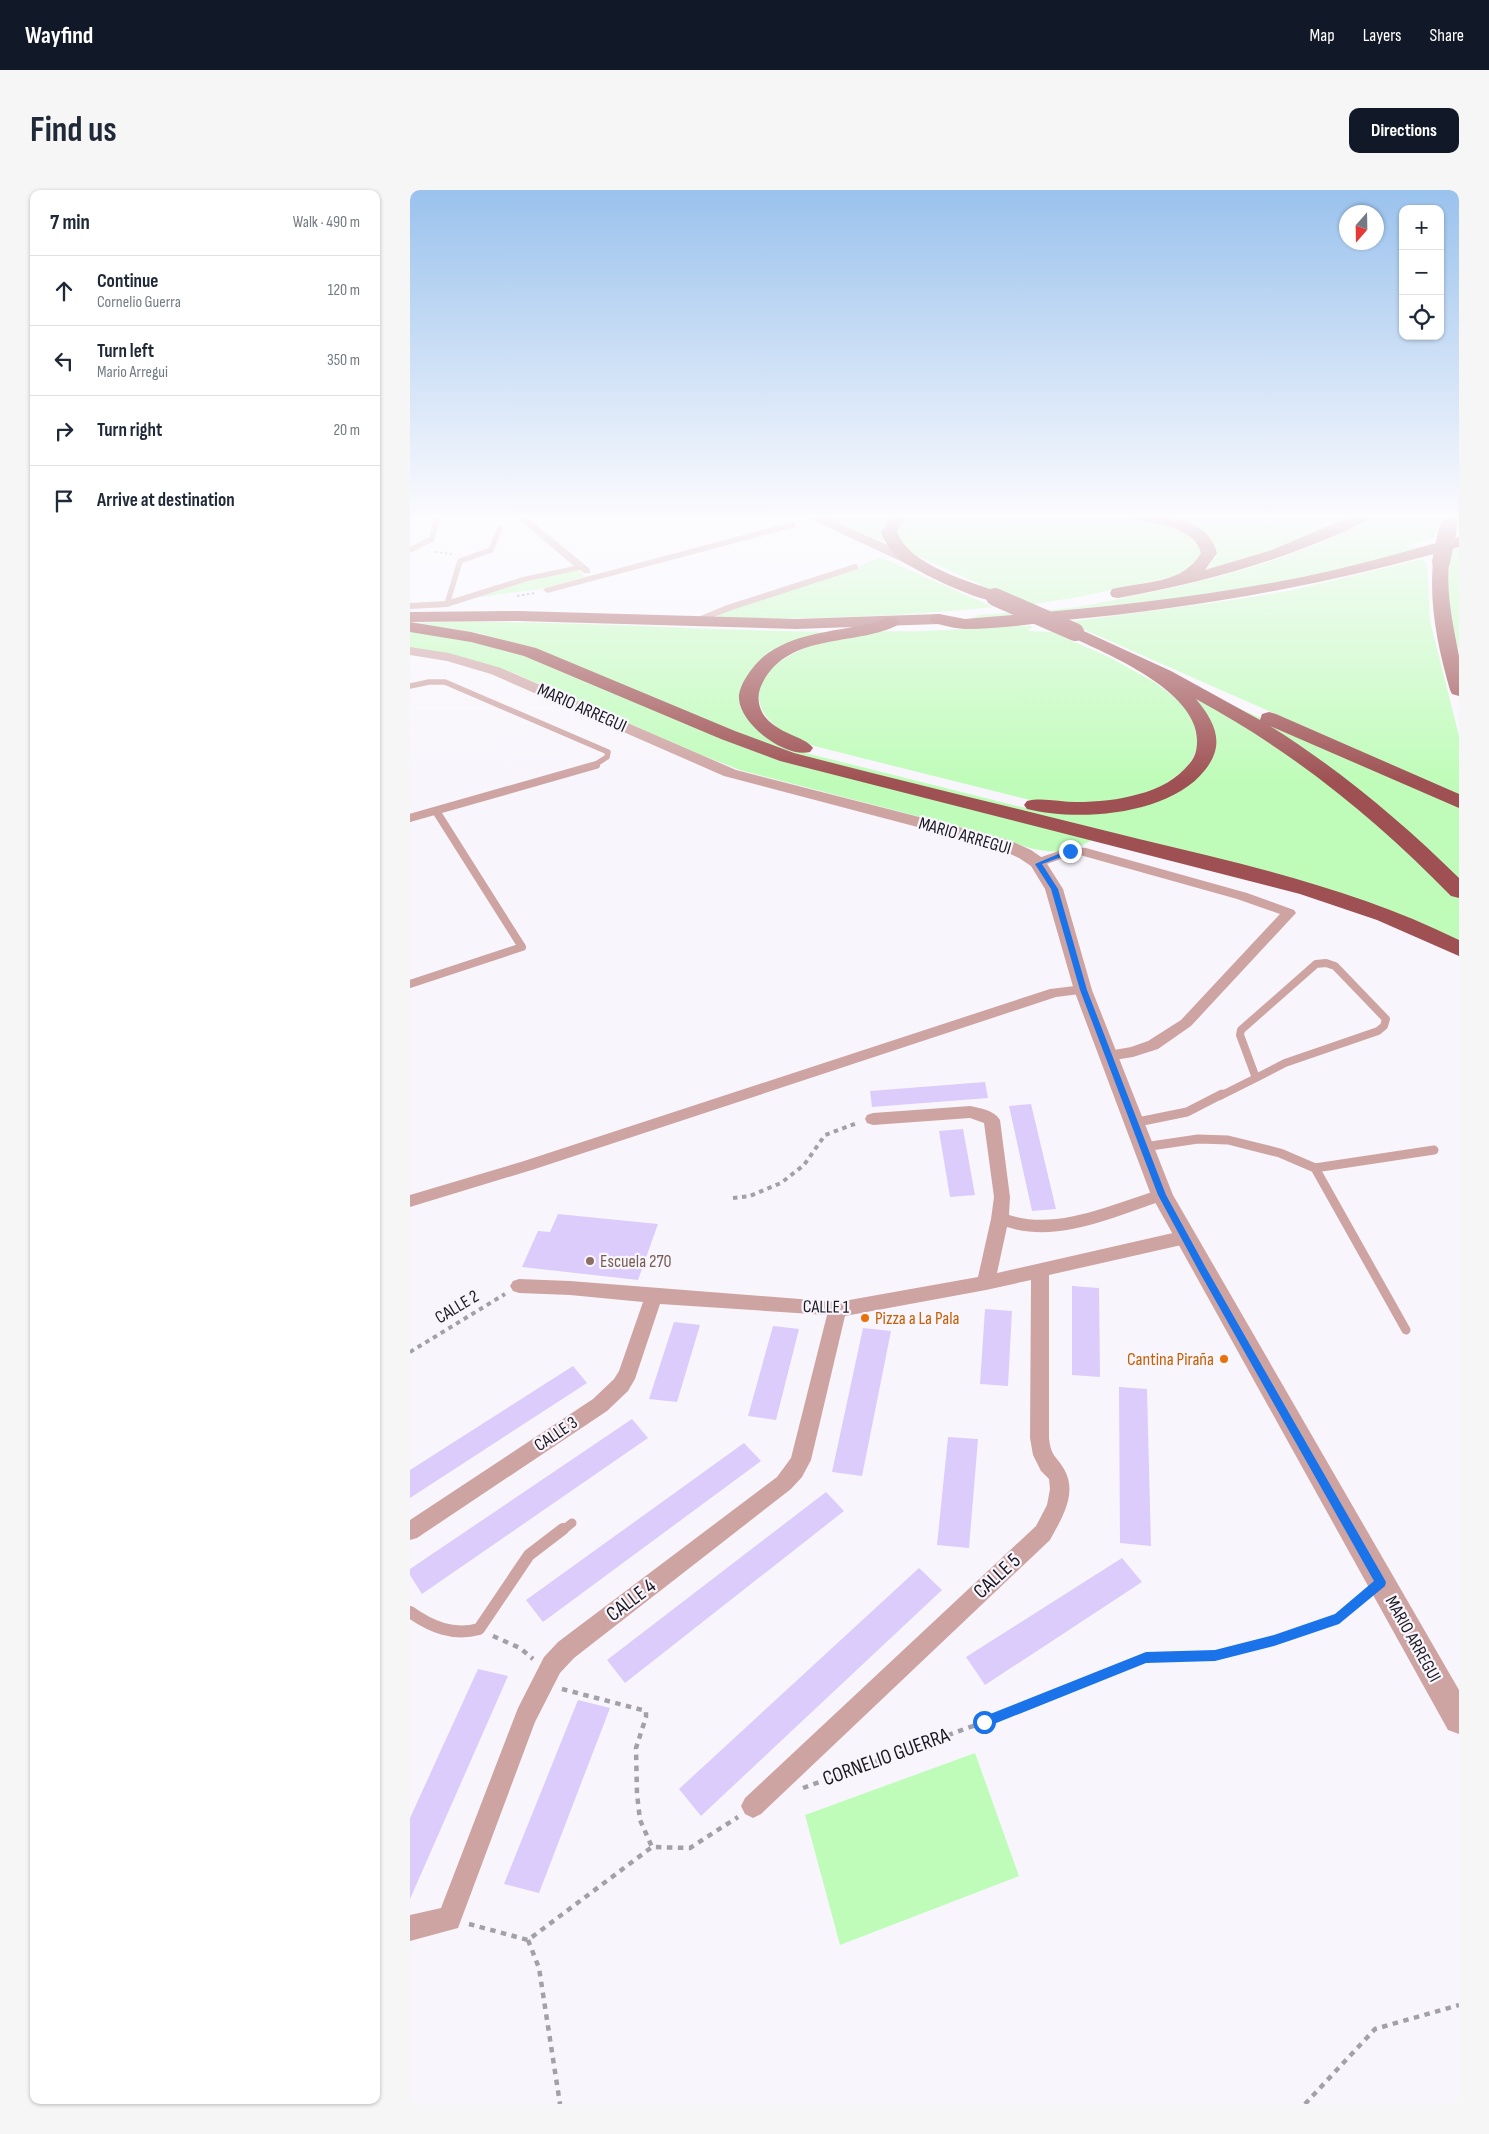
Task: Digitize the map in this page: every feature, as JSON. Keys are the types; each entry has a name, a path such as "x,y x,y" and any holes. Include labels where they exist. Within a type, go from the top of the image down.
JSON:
{"highway":[{"path":"1012,604 1135,660 1218,703 1262,729 1338,781 1426,857 1459,891"},
{"path":"939,620 1044,604"},
{"path":"939,620 966,624 1164,604"},
{"path":"1440,604 1459,690"},
{"path":"890,622 875,630 840,634 810,641 774,659 756,676 747,698 751,710 760,723 788,743 808,750 1012,801 1064,809 1110,806 1134,802 1171,789 1197,770 1206,749 1207,740 1205,728 1196,712 1176,689 1135,660"},
{"path":"410,627 461,634 498,642 530,652 787,758 1264,876 1350,901 1397,918 1459,949"},
{"path":"1135,660 1169,673 1459,802"}],"main road":[{"path":"410,617 519,616 796,624 939,620"}],"street":[{"path":"410,606 441,604"},
{"path":"691,622 739,604"},
{"name":"MARIO ARREGUI","path":"410,651 449,657 496,671 730,773 1003,844 1025,854 1038,864 1054,889 1084,990 1142,1147 1162,1195 1459,1719"},
{"path":"1038,864 1070,851 1081,851 1242,896 1289,913 1186,1024 1152,1045 1133,1052 1108,1056"},
{"path":"410,1201 529,1165 1054,992 1084,990"},
{"path":"872,1119 970,1112 986,1116 992,1120 1001,1187 1000,1219 986,1283"},
{"path":"1000,1219 1032,1227 1046,1226 1077,1220 1162,1195"},
{"name":"CALLE 1","path":"519,1286 570,1288 838,1309 986,1283 1186,1237"},
{"name":"CALLE 5","path":"752,1806 1043,1533 1053,1514 1059,1488 1057,1476 1047,1463 1041,1450 1039,1429 1040,1270"},
{"name":"CALLE 3","path":"410,1531 600,1404 621,1385 635,1352 654,1296"},
{"name":"CALLE 4","path":"449,1919 526,1716 545,1678 566,1650 784,1483 795,1471 802,1460 838,1309"},
{"path":"410,1928 449,1919"}],"lane":[{"path":"410,686 428,682 445,682 608,752 607,757 596,765 410,818"},
{"path":"410,984 522,947 436,811"},
{"path":"1133,1123 1187,1112 1256,1078 1285,1063 1378,1031 1384,1026 1386,1019 1335,966 1326,963 1316,964 1241,1030 1240,1035 1256,1078"},
{"path":"1142,1147 1198,1139 1228,1140 1280,1153 1316,1168 1434,1150"},
{"path":"1316,1168 1406,1330"},
{"path":"410,1612 424,1623 457,1633 470,1633 479,1629 529,1555 572,1523"}],"path":[{"path":"733,1198 750,1196 781,1183 804,1165 825,1135 837,1129 872,1119"},
{"name":"CALLE 2","path":"410,1352 519,1286"},
{"name":"CORNELIO GUERRA","path":"799,1789 984,1722 1146,1658 1215,1656 1274,1640 1339,1618 1381,1582"},
{"path":"479,1629 520,1648 545,1678 646,1710 646,1717 636,1748 637,1794 640,1820 652,1847"},
{"path":"528,1940 652,1847 690,1848 715,1833 752,1806"},
{"path":"449,1919 528,1940"},
{"path":"528,1940 539,1968 560,2104"},
{"path":"1305,2104 1375,2029 1459,2005"}],"green space":[{"path":"745,604 987,604 993,607 925,613 823,618 720,618 718,613"},
{"path":"1119,604 969,619 979,615"},
{"path":"1201,604 1429,604 1430,621 1459,736 1459,795 1067,622"},
{"path":"1450,604 1459,604 1459,651 1453,626"},
{"path":"454,622 824,632 801,638 741,697 790,749 1036,810 1176,792 1194,780 1205,769 1191,699 1197,698 1217,708 1324,778 1441,880 1459,899 1459,945 1429,929 783,751 526,646 478,633 414,623"},
{"path":"1033,626 1028,631 1052,632 1109,657 1156,683 1184,705 1193,717 1198,746 1188,768 1162,786 1141,795 1117,801 1056,803 1030,800 814,746 780,730 767,717 759,700 760,686 767,673 779,662 794,653 828,640 865,632 934,631"},
{"path":"410,630 507,648 723,739 1092,840 1068,850 1046,851 1035,849 1001,838 740,770 514,673 410,648"},
{"path":"1209,695 1459,806 1459,883"},
{"path":"975,1753 1019,1876 840,1945 805,1815"}],"building":[{"path":"985,1082 988,1098 872,1107 870,1091"},
{"path":"1031,1104 1056,1209 1032,1211 1009,1106"},
{"path":"963,1129 975,1195 950,1197 939,1131"},
{"path":"558,1214 658,1224 638,1280 522,1267 538,1231 550,1232"},
{"path":"1072,1286 1099,1288 1100,1377 1072,1375"},
{"path":"985,1309 1012,1311 1008,1386 980,1384"},
{"path":"674,1322 700,1325 677,1402 649,1399"},
{"path":"773,1326 799,1329 776,1420 748,1416"},
{"path":"863,1328 891,1331 862,1476 832,1472"},
{"path":"573,1366 587,1383 410,1498 410,1470"},
{"path":"1119,1387 1147,1389 1151,1546 1120,1543"},
{"path":"632,1419 648,1438 422,1594 410,1575 410,1569"},
{"path":"948,1437 978,1439 969,1548 937,1545"},
{"path":"744,1443 761,1461 543,1622 526,1600"},
{"path":"826,1492 844,1511 625,1683 607,1660"},
{"path":"1122,1558 1142,1582 985,1685 966,1657"},
{"path":"919,1568 942,1590 701,1816 679,1789"},
{"path":"478,1669 508,1676 410,1899 410,1818"},
{"path":"578,1700 610,1708 539,1893 504,1884"}],"place":[{"name":"Escuela 270","path":"590,1261"},
{"name":"Pizza a La Pala","path":"865,1318"},
{"name":"Cantina Piraña","path":"1224,1359"}],"route":[{"path":"984,1722 1146,1658 1215,1656 1274,1640 1339,1618 1381,1582 1162,1195 1084,990 1060,905 1054,889 1038,864 1070,851"}]}
